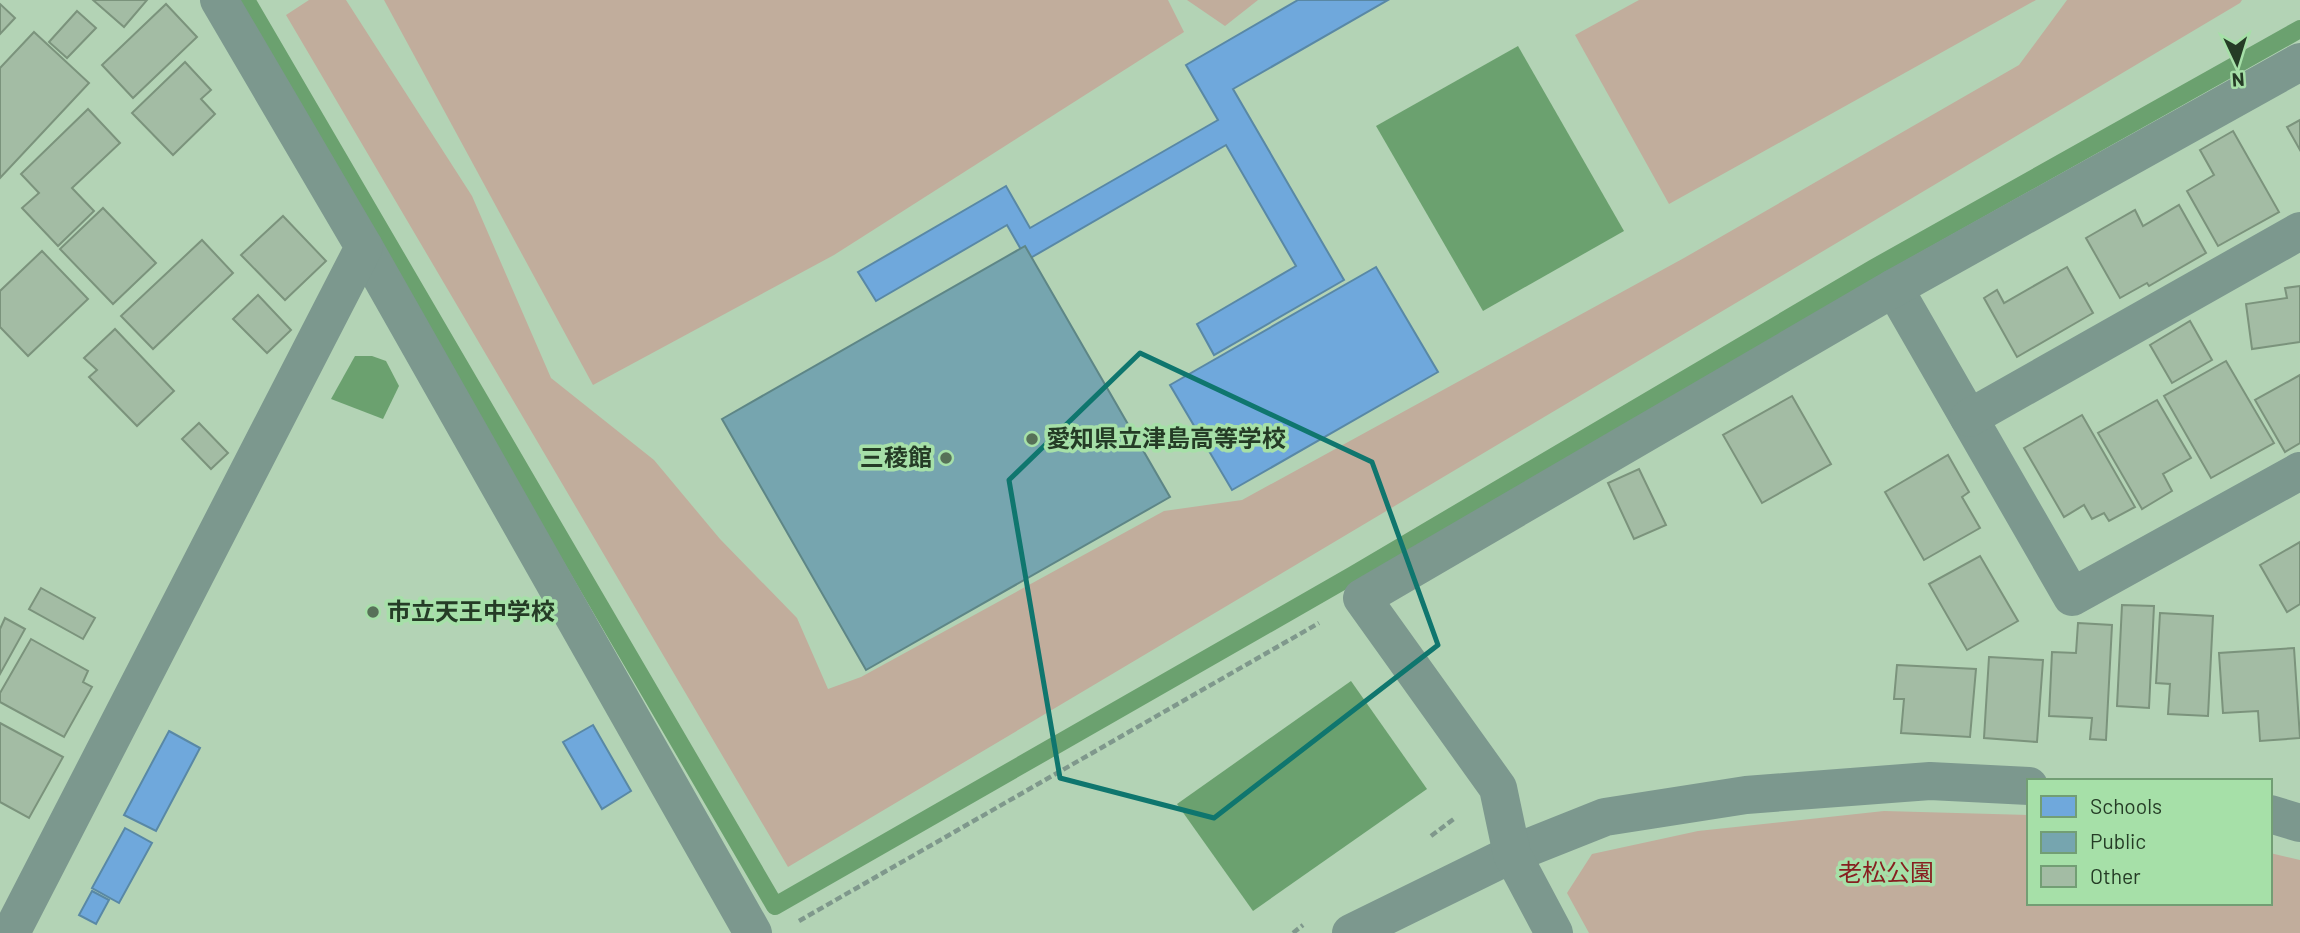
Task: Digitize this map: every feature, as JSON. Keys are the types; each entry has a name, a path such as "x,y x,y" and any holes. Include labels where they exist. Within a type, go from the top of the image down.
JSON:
{"street":[{"path":"219,0 364,247 753,933"},
{"path":"1555,933 1512,854 1497,788 1362,598 1894,288 2300,62"},
{"path":"1969,418 2300,231"},
{"path":"11,933 364,247"},
{"path":"1894,288 2072,597 2300,471"},
{"path":"1351,933 1512,854 1605,817 1746,795 1930,780 2027,786"},
{"path":"2272,815 2300,823"}],"path":[{"path":"790,926 1362,598"}],"highlighted area":[{"path":"1140,353 1372,462 1438,645 1214,818 1060,778 1009,480"}],"green space":[{"path":"309,0 346,0 472,196 551,378 654,460 720,539 797,618 828,689 861,677 1164,511 1242,500 1684,258 2019,65 2067,0 2242,0 788,867 286,15"},
{"path":"384,0 1168,0 1184,32 834,255 593,385"},
{"path":"1187,0 1258,0 1225,26"},
{"path":"1639,0 2036,0 1669,204 1575,35"},
{"name":"老松公園","path":"1884,811 2027,815 2027,905 2272,905 2272,853 2300,860 2300,933 1589,933 1567,893 1592,854 1698,831"}],"shaded area":[{"path":"1518,46 1624,231 1483,311 1376,126"},
{"path":"355,356 372,356 386,361 399,386 383,419 331,399"},
{"path":"1351,681 1427,789 1253,911 1177,804"}],"building: Schools":[{"path":"1298,0 1388,0 1233,89 1344,280 1214,355 1197,324 1296,266 1226,145 1027,260 1007,225 876,301 858,272 1006,186 1030,228 1218,120 1186,65"},
{"path":"1376,267 1438,372 1232,490 1170,385"},
{"path":"593,725 631,791 602,809 563,742"},
{"path":"169,731 200,748 156,831 124,815"},
{"path":"125,828 152,843 119,903 92,888"},
{"path":"92,891 109,900 96,924 79,915"}],"building: Public":[{"name":"三稜館","path":"1025,246 1170,497 866,670 722,419"}],"building: Other":[{"path":"93,0 147,0 124,27"},
{"path":"0,4 15,18 0,34"},
{"path":"166,4 197,37 133,98 102,65"},
{"path":"77,11 96,28 67,58 49,42"},
{"path":"34,32 89,83 0,178 0,68"},
{"path":"185,62 211,90 201,99 215,114 173,155 132,113"},
{"path":"88,109 120,143 72,188 94,211 58,246 22,208 39,193 21,174"},
{"path":"2300,120 2300,150 2287,127"},
{"path":"2233,131 2279,212 2218,246 2187,191 2214,175 2200,150"},
{"path":"2179,205 2206,253 2149,286 2147,283 2120,298 2086,238 2135,210 2143,226"},
{"path":"103,208 156,263 113,304 60,249"},
{"path":"283,216 326,261 285,300 241,255"},
{"path":"202,240 233,273 153,349 121,316"},
{"path":"42,251 88,299 28,356 0,327 0,291"},
{"path":"2067,267 2093,313 2017,357 1984,298 1997,290 2004,303"},
{"path":"2300,286 2300,342 2252,349 2246,304 2287,298 2285,288"},
{"path":"258,295 291,330 267,353 233,319"},
{"path":"2190,321 2212,360 2172,383 2150,345"},
{"path":"115,329 174,391 137,426 89,377 97,370 84,358"},
{"path":"2226,361 2274,443 2211,478 2164,396"},
{"path":"2300,375 2300,443 2285,452 2255,400"},
{"path":"1792,396 1831,464 1762,503 1723,435"},
{"path":"2157,400 2191,458 2163,474 2172,491 2142,509 2098,433"},
{"path":"2082,415 2135,507 2109,521 2104,513 2092,519 2084,505 2064,517 2024,448"},
{"path":"199,423 228,453 211,469 182,439"},
{"path":"1948,455 1969,492 1962,497 1980,528 1924,560 1885,492"},
{"path":"1639,469 1666,525 1634,539 1608,483"},
{"path":"2300,542 2300,604 2287,612 2260,565"},
{"path":"1980,556 2018,621 1967,650 1929,584"},
{"path":"41,588 95,618 83,639 29,609"},
{"path":"2122,605 2154,606 2149,708 2117,706"},
{"path":"2160,613 2213,616 2208,716 2168,714 2170,684 2156,683"},
{"path":"5,618 25,629 0,674 0,629"},
{"path":"2078,623 2112,625 2106,740 2090,739 2092,718 2049,716 2052,652 2076,653"},
{"path":"31,639 88,671 83,682 92,687 64,737 0,702 0,693"},
{"path":"2294,648 2300,738 2260,741 2258,711 2223,713 2219,653"},
{"path":"1989,657 2043,660 2037,742 1984,738"},
{"path":"1897,665 1976,669 1970,737 1901,733 1904,699 1894,699"},
{"path":"0,723 63,757 29,818 0,802"}],"waterway":[{"path":"246,0 775,906 1353,575 1874,268 2300,29"}],"place":[{"name":"愛知県立津島高等学校","path":"1032,439"},
{"name":"三稜館","path":"946,458"},
{"name":"市立天王中学校","path":"373,612"}]}
